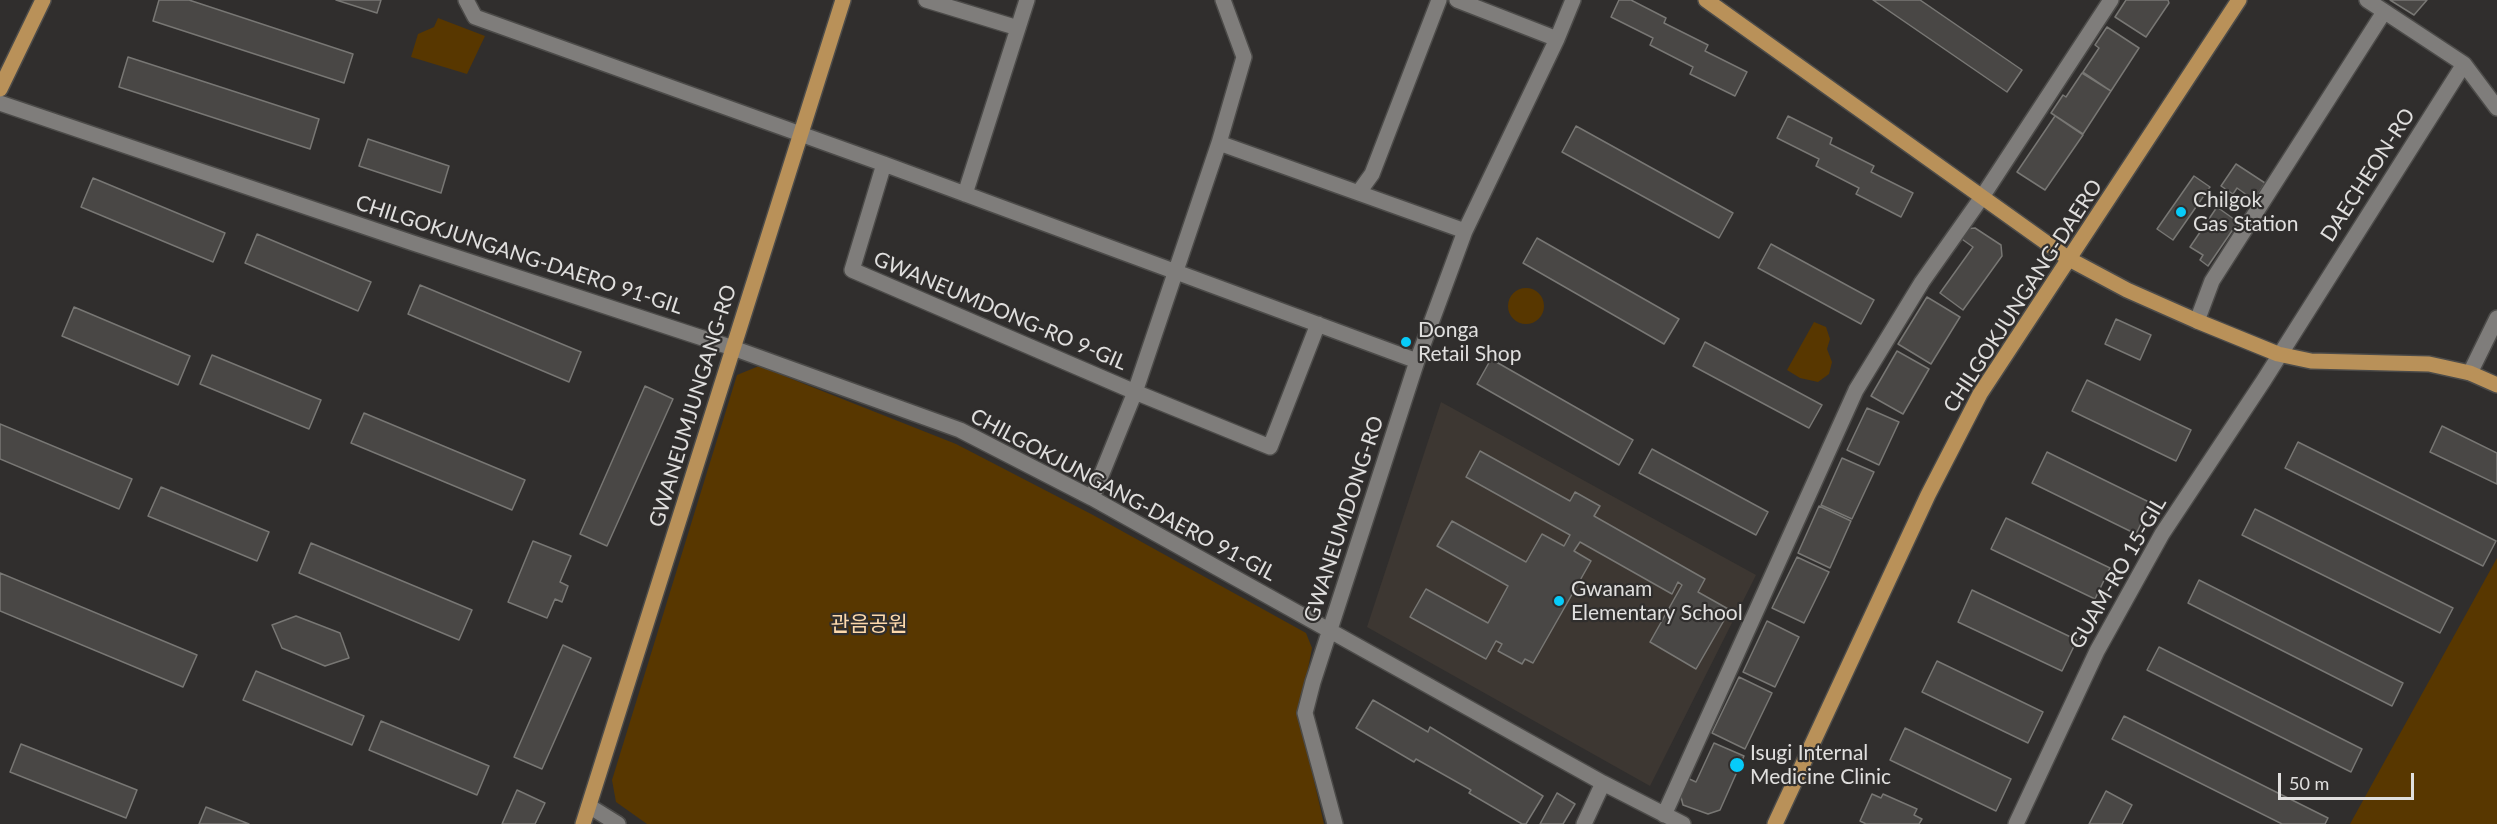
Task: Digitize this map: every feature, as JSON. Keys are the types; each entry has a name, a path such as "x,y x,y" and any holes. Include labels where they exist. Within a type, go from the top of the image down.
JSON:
{"main road":[{"path":"0,89 43,0"},
{"name":"GWANEUMJUNGANG-RO","path":"583,824 843,0"},
{"path":"1706,0 2069,259 2197,321 2278,354 2311,361 2429,364 2470,373 2497,385"},
{"name":"CHILGOKJUNGANG-DAERO","path":"1775,824 1928,495 1980,394 2239,0"}],"street":[{"path":"466,0 476,17 884,164 1417,361"},
{"path":"926,0 1018,28"},
{"path":"965,194 1027,0"},
{"name":"GWANEUMDONG-RO 9-GIL","path":"1092,498 1135,392 1219,143 1244,57 1223,0"},
{"path":"1359,192 1372,174 1439,0"},
{"path":"1457,0 1557,39"},
{"name":"GWANEUMDONG-RO","path":"1335,824 1305,713 1417,361 1465,231 1557,39 1573,0"},
{"path":"1664,815 1856,390 1922,282 1982,197 2111,0"},
{"path":"2367,0 2464,64 2497,108"},
{"path":"2197,321 2212,281 2384,12"},
{"name":"DAECHEON-RO","path":"2278,354 2464,64"},
{"name":"CHILGOKJUNGANG-DAERO 91-GIL","path":"0,103 413,243 733,348 960,430 1092,498 1329,632 1603,783 1683,824"},
{"path":"1219,143 1465,231"},
{"name":"GWANEUMDONG-RO 9-GIL","path":"884,164 852,270 1135,392 1270,447 1318,324"},
{"path":"2470,373 2497,318"},
{"name":"GUAM-RO 15-GIL","path":"2016,824 2097,651 2156,544 2264,380 2278,354"},
{"path":"1584,824 1603,783"},
{"path":"589,806 618,824"}],"shaded area":[{"name":"Gwanam Elementary School","path":"1441,402 1756,575 1650,786 1367,627"}],"green space":[{"path":"438,18 485,36 467,74 411,57 418,34 434,27"},
{"path":"1526,288 1539,293 1544,306 1539,319 1526,324 1513,319 1508,306 1513,293"},
{"path":"1814,322 1826,327 1830,339 1827,349 1832,362 1829,374 1818,382 1800,378 1787,370"},
{"name":"관음공원","path":"759,366 956,444 1093,515 1306,633 1312,648 1299,715 1324,824 647,824 616,802 612,780 737,375"},
{"path":"2497,558 2497,824 2350,824"}],"building":[{"path":"159,0 189,0 353,54 344,83 153,21"},
{"path":"336,0 381,0 377,13"},
{"path":"1619,0 1631,0 1666,18 1664,23 1708,45 1705,51 1747,72 1735,96 1690,74 1693,67 1650,45 1653,38 1611,17"},
{"path":"1873,0 1920,0 2022,70 2007,92"},
{"path":"2126,0 2168,0 2169,3 2146,37 2115,17"},
{"path":"2390,0 2427,0 2414,15"},
{"path":"2107,27 2139,48 2111,91 2083,72 2099,48 2095,45"},
{"path":"128,57 319,119 310,149 119,87"},
{"path":"2082,73 2111,91 2083,134 2051,113 2063,95 2066,97"},
{"path":"1788,116 1832,138 1830,144 1874,166 1871,172 1913,193 1901,217 1856,194 1859,188 1816,166 1819,159 1777,138"},
{"path":"2055,116 2083,135 2045,190 2017,172"},
{"path":"1576,126 1733,213 1719,238 1562,152"},
{"path":"368,139 449,166 441,193 359,166"},
{"path":"2236,164 2265,183 2254,200 2237,188 2233,194 2221,186"},
{"path":"2194,176 2210,187 2173,240 2157,229"},
{"path":"93,178 225,233 213,262 81,207"},
{"path":"2217,207 2238,222 2208,266 2200,260 2203,255 2190,247"},
{"path":"1975,228 2001,245 2002,256 1963,310 1940,293 1973,247 1959,237 1965,229"},
{"path":"257,234 371,282 358,311 245,263"},
{"path":"1537,238 1679,319 1664,344 1523,263"},
{"path":"1771,244 1874,300 1861,324 1758,268"},
{"path":"420,285 581,352 569,382 408,314"},
{"path":"1927,297 1960,317 1931,364 1898,344"},
{"path":"74,307 190,356 178,385 62,336"},
{"path":"2116,319 2151,335 2140,360 2105,344"},
{"path":"1705,342 1822,405 1809,428 1693,366"},
{"path":"1897,351 1929,369 1903,414 1871,396"},
{"path":"212,355 321,400 309,429 200,384"},
{"path":"1491,359 1633,440 1619,465 1477,384"},
{"path":"2087,380 2191,430 2176,461 2072,411"},
{"path":"645,386 673,399 607,546 580,534"},
{"path":"1867,408 1899,422 1879,465 1847,450"},
{"path":"364,413 525,480 512,510 351,443"},
{"path":"0,424 132,479 119,509 0,459"},
{"path":"2442,426 2497,453 2497,484 2430,452"},
{"path":"2298,442 2496,541 2483,566 2285,468"},
{"path":"1652,449 1768,512 1756,535 1639,473"},
{"path":"1480,451 1570,501 1575,492 1600,506 1594,516 1705,579 1698,592 1730,610 1696,669 1650,642 1682,585 1678,582 1672,594 1580,542 1574,551 1591,561 1533,663 1525,659 1522,664 1498,651 1502,644 1496,641 1486,659 1410,617 1426,589 1488,623 1508,586 1437,546 1452,521 1526,562 1542,534 1564,546 1570,535 1466,477"},
{"path":"2047,452 2151,503 2136,534 2032,483"},
{"path":"1842,458 1874,472 1852,519 1821,505"},
{"path":"161,487 269,532 257,561 148,516"},
{"path":"1819,506 1851,521 1830,568 1798,553"},
{"path":"2255,509 2453,608 2440,633 2242,535"},
{"path":"2006,518 2110,568 2095,599 1991,549"},
{"path":"533,541 571,556 560,582 568,586 562,602 555,599 547,618 508,602"},
{"path":"311,543 472,610 459,640 299,573"},
{"path":"1797,557 1829,572 1804,623 1772,608"},
{"path":"0,573 197,655 183,687 0,611"},
{"path":"2199,580 2403,683 2392,706 2188,603"},
{"path":"1972,590 2077,640 2062,671 1958,622"},
{"path":"296,616 340,633 349,658 325,666 282,648 272,625"},
{"path":"1767,621 1799,637 1775,687 1743,672"},
{"path":"563,645 591,658 542,769 514,757"},
{"path":"2159,647 2362,749 2351,772 2147,670"},
{"path":"1937,661 2043,712 2028,743 1922,692"},
{"path":"256,671 364,716 352,745 243,700"},
{"path":"1739,677 1772,693 1745,749 1712,733"},
{"path":"1373,700 1428,732 1430,727 1543,796 1526,824 1522,824 1469,793 1471,790 1416,759 1414,762 1356,728"},
{"path":"2124,716 2328,818 2325,824 2282,824 2112,739"},
{"path":"381,721 489,766 477,795 369,750"},
{"path":"1905,728 2011,779 1996,811 1890,760"},
{"path":"1714,743 1744,756 1720,810 1708,814 1683,805 1679,789 1685,777 1696,782"},
{"path":"21,744 137,790 126,818 10,772"},
{"path":"517,790 545,803 535,824 502,824"},
{"path":"2106,791 2132,805 2122,824 2089,824"},
{"path":"1557,793 1575,804 1563,824 1540,824"},
{"path":"1872,794 1881,798 1883,794 1917,809 1914,815 1922,819 1919,824 1866,824 1860,821"},
{"path":"206,807 249,824 199,824"}],"place":[{"name":"Chilgok Gas Station","path":"2181,212"},
{"name":"Donga Retail Shop","path":"1406,342"},
{"name":"Gwanam Elementary School","path":"1559,601"},
{"name":"Isugi Internal Medicine Clinic","path":"1737,765"}]}
